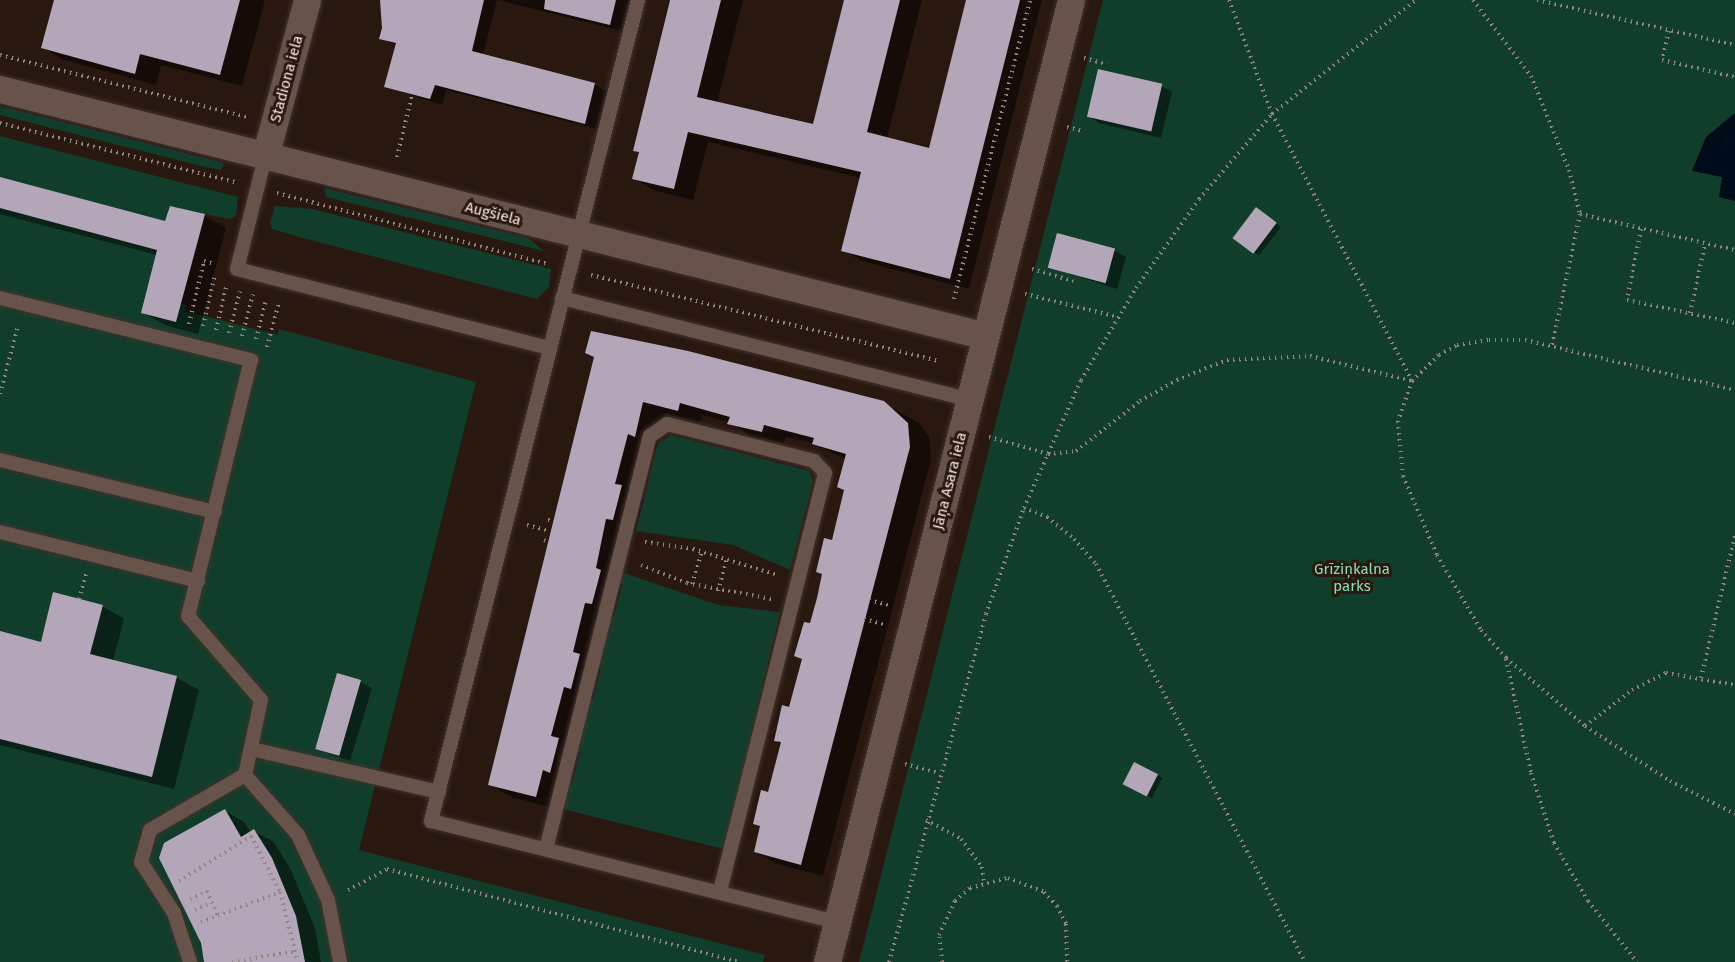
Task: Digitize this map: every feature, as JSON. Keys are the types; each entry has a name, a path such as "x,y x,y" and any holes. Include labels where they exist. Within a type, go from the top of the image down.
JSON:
{"street":[{"name":"Stadiona iela","path":"266,157 307,0"},
{"name":"Jāņa Asara iela","path":"827,962 881,757 1071,0"},
{"name":"Augšiela","path":"0,89 986,336"}],"lane":[{"path":"638,0 431,821 837,922"},
{"path":"266,157 257,188 255,274 549,348"},
{"path":"0,297 222,353 215,512 188,616 261,700 245,775 150,830 141,862 174,913 190,962"},
{"path":"562,298 970,400"},
{"path":"546,849 650,436 661,424 814,461 825,473 720,892"},
{"path":"0,460 215,512"},
{"path":"0,532 198,580"},
{"path":"251,750 439,792"},
{"path":"245,775 298,835 328,900 340,962"}],"path":[{"path":"952,308 1030,0"},
{"path":"1229,0 1272,114 1412,381"},
{"path":"889,962 939,772 986,614 1024,508 1081,380 1118,317 1199,199 1272,114 1416,0"},
{"path":"1473,0 1531,76 1569,170 1580,214 1552,346"},
{"path":"1537,0 1735,45"},
{"path":"1669,31 1662,60 1735,77"},
{"path":"0,55 275,125"},
{"path":"1077,56 1107,64"},
{"path":"397,157 412,95"},
{"path":"0,123 569,270 938,361"},
{"path":"1060,125 1083,131"},
{"path":"1580,214 1735,250"},
{"path":"1641,228 1627,300 1735,323"},
{"path":"1690,313 1705,243"},
{"path":"222,353 204,261 255,274"},
{"path":"218,265 222,353"},
{"path":"1025,267 1073,281"},
{"path":"222,353 255,274"},
{"path":"222,353 255,274"},
{"path":"222,353 255,274"},
{"path":"222,353 262,363 255,274"},
{"path":"222,353 255,274"},
{"path":"1019,292 1118,317"},
{"path":"0,394 24,304"},
{"path":"1735,390 1552,346 1489,339 1457,345 1438,355 1412,381 1398,420 1403,476 1437,555 1482,630 1506,658 1585,726 1671,781 1735,814"},
{"path":"982,435 1048,454 1076,451 1140,401 1176,380 1227,360 1310,356 1412,381"},
{"path":"1024,508 1047,517 1074,538 1096,564 1305,962"},
{"path":"1701,678 1735,536"},
{"path":"624,538 702,551 799,583"},
{"path":"693,584 702,551"},
{"path":"718,591 727,558"},
{"path":"618,559 718,591 794,603"},
{"path":"869,600 897,608"},
{"path":"864,619 893,626"},
{"path":"1506,658 1531,773 1554,843 1588,901 1637,962"},
{"path":"1585,726 1632,690 1666,673 1735,685"},
{"path":"881,757 939,772"},
{"path":"926,820 961,839 982,867 984,882"},
{"path":"178,882 251,836 280,892 298,962"},
{"path":"328,900 387,869 740,962"},
{"path":"942,962 939,935 945,917 955,900 984,882 1008,878 1044,892 1066,924 1067,962"},
{"path":"186,901 207,891 218,916"},
{"path":"197,923 280,892"},
{"path":"192,911 211,903"},
{"path":"231,962 296,951"}],"green space":[{"name":"Grīziņkalna parks","path":"1103,0 1735,0 1735,962 859,962"},
{"path":"0,106 224,163 221,170 205,167 0,115"},
{"path":"0,136 238,197 236,216 230,219 205,214 181,304 187,305 185,311 278,335 279,329 476,382 359,850 765,955 763,962 0,962"},
{"path":"324,188 528,238 544,251 326,197"},
{"path":"275,206 312,209 551,269 549,287 537,299 299,237 272,229 270,223"},
{"path":"671,435 809,471 813,481 790,570 733,545 636,531 658,443"},
{"path":"621,572 718,605 780,612 724,849 563,809"}],"water":[{"path":"1735,113 1735,201 1719,197 1722,177 1692,171 1706,137"}],"building":[{"path":"54,0 240,0 220,75 140,54 135,74 41,48"},
{"path":"380,0 484,0 472,51 595,83 585,124 435,85 430,99 384,87 396,43 379,39 382,28"},
{"path":"545,0 616,0 610,25 544,9"},
{"path":"670,0 721,0 697,97 813,124 844,0 900,0 867,132 929,148 966,0 1020,0 950,279 841,251 861,172 688,132 674,189 632,179 639,152 633,151"},
{"path":"1098,69 1162,84 1151,132 1087,117"},
{"path":"0,177 165,221 170,206 205,214 176,322 141,313 157,250 0,208"},
{"path":"1256,207 1277,223 1253,254 1233,238"},
{"path":"1057,233 1115,249 1106,283 1048,268"},
{"path":"591,331 688,351 884,401 908,423 910,447 801,865 754,852 760,826 753,824 761,790 768,792 781,742 774,741 782,705 789,707 802,659 794,656 804,622 810,623 817,598 822,574 816,572 824,538 832,540 844,490 837,487 846,454 812,444 814,438 764,425 762,432 727,424 730,417 680,403 678,411 643,402 635,437 628,434 615,484 622,485 613,520 606,519 596,568 601,570 592,604 585,603 573,652 580,654 571,689 564,687 551,736 559,738 550,773 543,770 536,797 488,785 594,357 585,353"},
{"path":"53,592 103,605 90,654 177,676 152,777 0,739 0,631 41,642"},
{"path":"337,673 361,680 339,756 315,749"},
{"path":"1134,762 1158,774 1147,797 1123,784"},
{"path":"225,809 241,837 254,829 272,858 296,916 305,962 204,962 201,943 159,858 164,843"}]}
